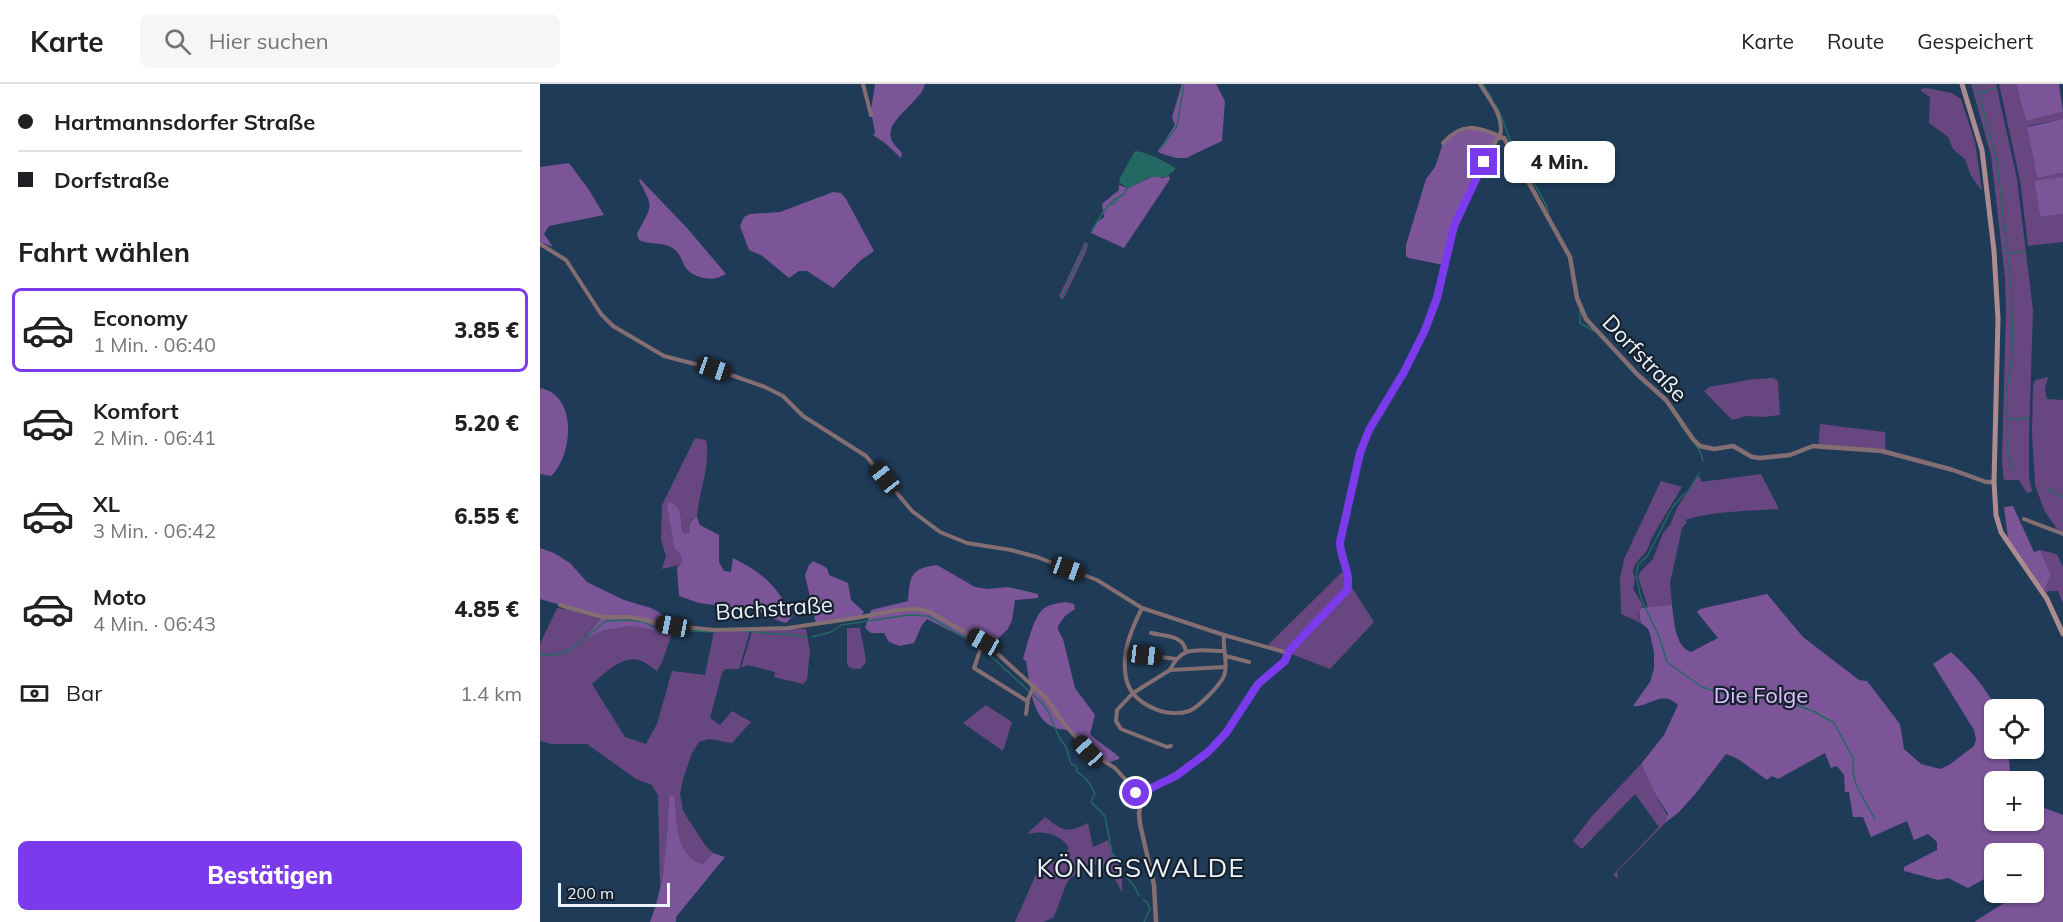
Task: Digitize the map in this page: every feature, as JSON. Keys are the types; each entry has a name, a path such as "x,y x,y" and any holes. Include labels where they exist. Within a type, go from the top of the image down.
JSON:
{"main road":[{"path":"1962,84 1982,150 1994,251 1998,325 1995,512 2001,532 2047,599 2063,634"}],"street":[{"path":"862,84 871,115"},
{"name":"Dorfstraße","path":"1479,84 1499,114 1502,129 1500,136 1504,138 1517,164 1536,193 1570,257 1577,298 1586,319 1631,368 1666,400 1696,443 1708,449 1733,446 1752,457 1760,458 1790,455 1813,446 1882,451 1986,482 1994,482"},
{"path":"1156,922 1154,885 1140,824 1139,813 1142,798 1151,788 1176,776 1208,752 1226,733 1258,684 1285,661 1288,653 1347,590 1349,580 1341,557 1340,542 1360,453 1369,430 1404,372 1425,330 1437,298 1449,241 1458,215 1493,144 1500,136 1478,129 1459,129 1443,142"},
{"path":"540,244 566,260 602,314 613,326 664,356 714,369 765,387 783,396 803,416 866,456 912,511 931,527 967,543 1029,554 1092,578 1142,608 1288,653"},
{"path":"2024,519 2063,534"},
{"name":"Bachstraße","path":"560,605 602,617 630,617 673,626 715,630 788,627 897,610 918,609 930,612 982,646 1034,686 1088,751 1114,768 1142,798"},
{"path":"1142,608 1131,632 1125,653 1126,679 1133,693 1151,708 1178,712 1191,711 1198,706 1225,675 1224,635"},
{"path":"1151,633 1180,639 1185,643 1186,652"},
{"path":"982,646 974,668 1027,701"},
{"path":"1170,670 1176,659 1186,652 1223,651"},
{"path":"1145,655 1176,659"},
{"path":"1226,656 1249,662"},
{"path":"1171,746 1167,747 1119,727 1116,718 1117,710 1133,693 1170,670 1225,667"},
{"path":"1026,714 1027,701 1034,686"}],"shaded area":[{"path":"1971,84 1996,84 2017,179 2033,310 2029,435 2029,477 2032,491 2027,493 2019,480 2004,480 2002,464 2005,278 1991,155"},
{"path":"1999,84 2016,84 2026,121 2063,112 2063,119 2027,126 2037,178 2063,173 2063,177 2034,182 2040,217 2063,214 2063,242 2028,246 2020,180"},
{"path":"1926,88 1952,93 1961,99 1975,142 1982,191 1971,176 1965,159 1953,149 1948,137 1929,123 1930,97 1921,91"},
{"path":"1135,151 1155,157 1175,170 1166,177 1150,177 1129,188 1119,183"},
{"path":"1085,242 1088,244 1086,252 1064,298 1061,299 1059,296"},
{"path":"2048,377 2045,389 2047,399 2063,400 2063,532 2057,529 2045,512 2035,485 2032,433 2033,386 2035,380"},
{"path":"1773,378 1778,381 1780,415 1746,416 1732,420 1704,391 1709,387"},
{"path":"1820,424 1885,432 1886,455 1877,452 1818,449"},
{"path":"695,438 706,440 707,450 706,469 697,517 691,520 691,535 683,533 680,512 670,522 674,548 680,554 682,562 679,565 662,569 666,556 661,540 662,505"},
{"path":"1761,474 1779,509 1719,513 1685,520 1687,522 1682,528 1670,583 1672,605 1648,608 1638,577 1653,559 1663,533 1670,525 1677,508 1697,476 1700,477 1701,482"},
{"path":"1661,481 1682,487 1651,539 1646,552 1633,569 1635,578 1633,589 1643,605 1638,614 1641,623 1621,614 1620,578 1624,559"},
{"path":"2040,550 2057,554 2063,567 2063,603 2058,591 2047,593 2044,590 2051,575"},
{"path":"1342,572 1374,622 1330,669 1268,645"},
{"path":"557,608 600,619 584,637 600,631 631,626 672,634 657,671 642,661 626,660 614,666 592,684 625,737 646,744 657,724 672,671 705,675 714,631 751,628 739,669 725,669 722,673 710,718 720,725 732,711 751,722 732,743 709,739 699,742 692,753 680,794 683,811 705,845 713,853 703,864 686,853 678,836 675,796 669,796 666,857 660,886 658,795 652,785 636,779 587,744 551,744 540,741 540,644"},
{"path":"753,628 806,629 810,651 807,680 803,684 774,677 775,672 748,665 741,668"},
{"path":"847,628 860,628 866,660 860,669 850,668 847,664"},
{"path":"986,705 1012,722 1003,751 963,723"},
{"path":"1641,764 1668,817 1665,823 1617,872 1618,879 1613,875 1659,827 1635,794 1582,849 1573,841 1592,816"},
{"path":"1045,817 1061,828 1070,830 1088,823 1093,847 1108,840 1112,854 1122,864 1122,893 1110,873 1100,866 1089,865 1068,881 1053,918 1043,922 1015,922 1037,872 1064,855 1069,848 1061,839 1051,834 1039,832 1027,834"}],"green space":[{"path":"875,84 925,84 918,97 893,124 891,138 902,153 901,158 873,135 875,133 871,110"},
{"path":"1182,84 1216,84 1225,101 1222,141 1186,158 1176,158 1158,151 1175,125 1172,117"},
{"path":"2016,84 2059,84 2063,112 2026,121"},
{"path":"2063,119 2063,173 2037,178 2027,127"},
{"path":"1471,128 1497,136 1462,206 1443,265 1409,258 1406,256 1406,245 1426,179 1435,167 1443,143 1453,132"},
{"path":"569,163 604,215 549,226 544,234 553,247 540,242 540,167"},
{"path":"1154,176 1163,178 1169,176 1170,179 1124,248 1091,233 1096,223 1104,217 1102,204 1119,190 1119,185 1128,188"},
{"path":"2063,177 2063,214 2040,217 2034,181"},
{"path":"640,179 687,228 726,274 713,279 696,275 686,268 680,255 671,247 639,240 637,234 649,208 648,198"},
{"path":"833,192 841,193 846,199 874,251 861,260 833,288 807,271 799,271 789,278 761,255 749,250 740,226 744,217 750,214 780,212"},
{"path":"540,388 552,393 561,402 566,413 568,427 564,454 551,476 540,474"},
{"path":"671,502 678,508 683,533 690,534 691,522 697,517 700,525 719,535 719,562 724,571 731,572 733,558 762,575 775,589 793,616 786,623 776,620 771,615 699,603 679,596 677,568 682,562 680,554 674,548 667,504"},
{"path":"2013,506 2034,552 2040,550 2051,575 2044,590 2008,538 2004,507"},
{"path":"540,548 570,563 587,582 624,600 651,608 667,617 673,626 672,634 631,626 601,631 583,639 602,617 540,599"},
{"path":"813,561 827,568 829,575 848,583 851,600 864,612 860,617 816,624 805,575"},
{"path":"937,565 975,587 988,589 1008,587 1038,594 1038,598 1015,600 1008,629 991,645 980,646 927,619 914,643 900,646 889,642 884,633 871,633 865,628 871,610 908,601 911,580 916,571"},
{"name":"Die Folge","path":"1767,594 1803,637 1859,680 1867,681 1900,724 1904,749 1921,764 1940,769 1974,746 1976,739 1974,730 1933,664 1951,652 1971,672 1991,699 1984,699 1984,759 2009,759 2010,771 1984,771 1984,831 2044,831 2044,808 2063,815 2063,922 1974,922 2004,903 2044,903 2044,843 1984,843 1984,879 1968,888 1948,878 1938,880 1904,871 1904,867 1937,850 1937,842 1928,834 1914,840 1907,821 1871,837 1863,817 1853,817 1849,792 1845,792 1844,775 1837,766 1831,768 1825,753 1778,779 1772,776 1767,780 1738,759 1726,754 1696,793 1679,812 1665,823 1668,814 1654,792 1641,764 1664,735 1678,705 1661,699 1633,706 1650,682 1654,669 1654,652 1650,634 1641,623 1639,613 1641,608 1672,605 1678,639 1691,652 1718,638 1697,612 1700,609"},
{"path":"1066,602 1074,604 1075,609 1065,616 1058,630 1063,639 1075,688 1095,715 1090,734 1120,758 1112,761 1098,759 1067,730 1055,728 1046,723 1035,705 1026,661 1023,659 1033,625 1043,609"},
{"path":"669,795 675,796 677,827 687,853 694,860 703,864 713,853 725,857 676,917 676,922 650,922 663,876"}],"waterway":[{"path":"1160,149 1177,126 1184,84"},
{"path":"1483,84 1492,99"},
{"path":"1976,84 1997,161 2011,285 2013,345 2007,389 2008,452 2010,464 2016,471"},
{"path":"1979,94 1996,88"},
{"path":"1496,106 1514,149 1549,212"},
{"path":"1092,230 1103,212 1114,199 1124,194 1127,188"},
{"path":"1111,205 1118,200"},
{"path":"1067,285 1086,244"},
{"path":"2009,253 2026,252"},
{"path":"1062,297 1066,289"},
{"path":"1580,311 1580,323 1594,331"},
{"path":"1628,367 1646,385"},
{"path":"2009,419 2029,418"},
{"path":"1680,424 1700,451 1703,461"},
{"path":"1699,473 1689,491 1672,508 1648,555 1638,565 1636,576 1641,598 1660,639 1667,662 1702,687 1735,697 1769,698 1788,702 1813,711 1834,723 1853,758 1853,773 1857,787 1875,819"},
{"path":"2048,489 2063,497"},
{"path":"812,637 831,632 841,625 909,615 928,616 979,646"},
{"path":"540,654 561,654 571,649 606,621 629,620 644,622 653,627 684,630"},
{"path":"690,631 716,632"},
{"path":"745,631 806,637"},
{"path":"983,649 1048,711 1066,747 1071,764 1076,766 1077,772 1086,778 1095,794 1091,802 1105,816 1112,853 1122,863 1123,873 1135,887 1139,896"},
{"path":"1143,900 1147,902 1150,909 1144,922"}],"district":[{"name":"KÖNIGSWALDE","path":"1141,867"}],"route":[{"path":"1136,793 1142,798 1151,788 1176,776 1208,752 1226,733 1258,684 1285,661 1288,653 1298,641 1347,590 1349,580 1341,557 1341,531 1360,453 1369,430 1404,372 1425,330 1440,288 1454,226 1484,162"}]}
